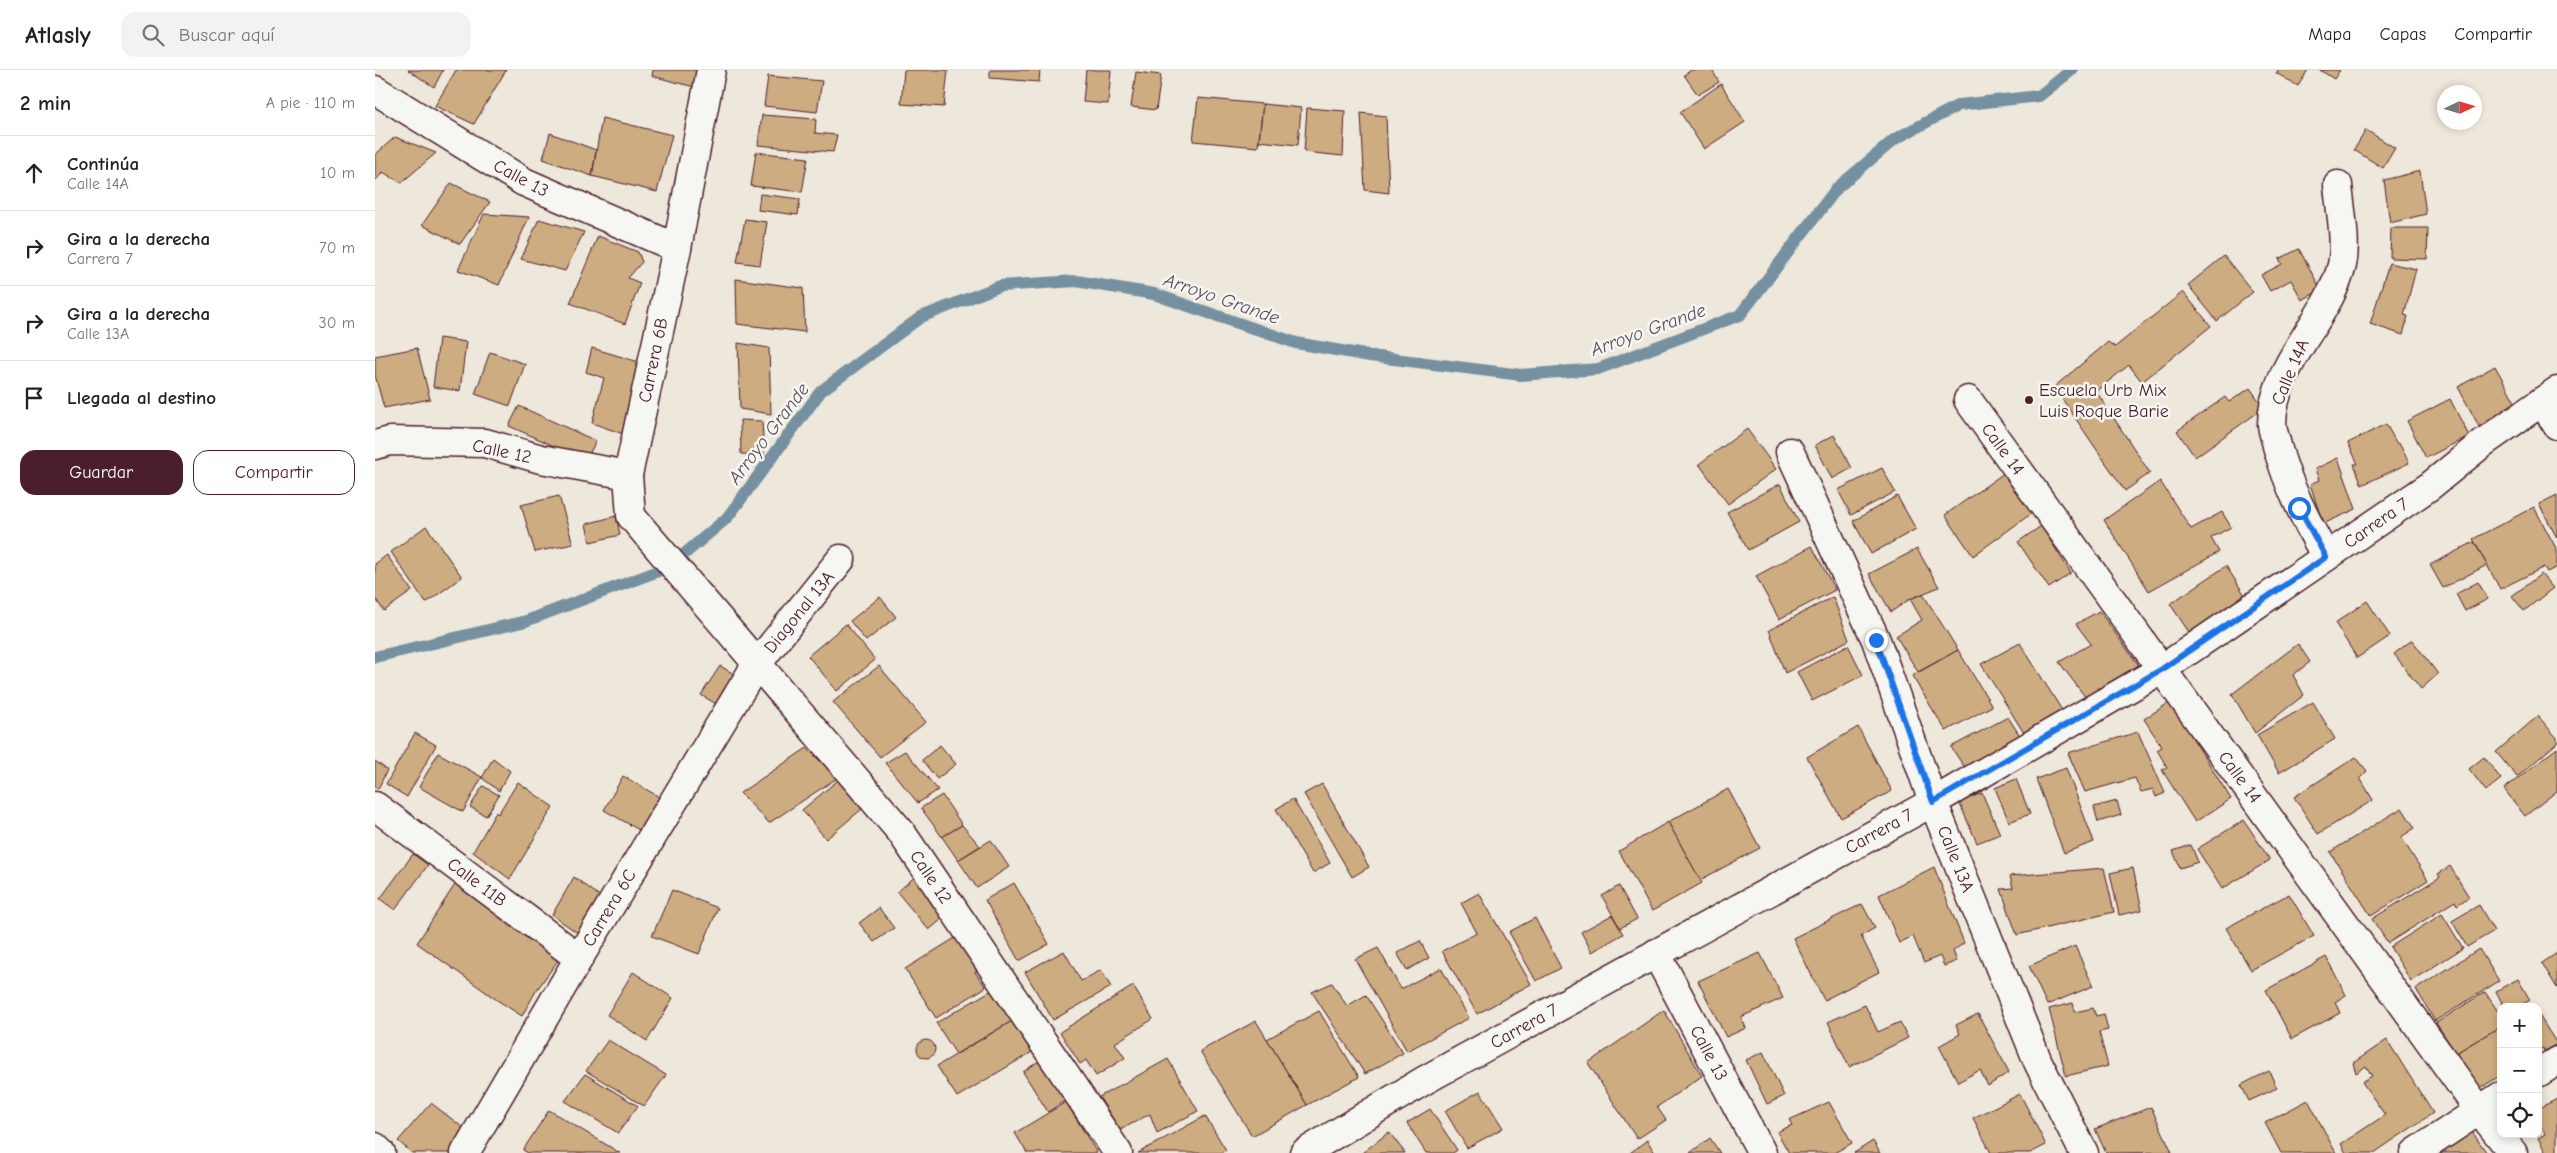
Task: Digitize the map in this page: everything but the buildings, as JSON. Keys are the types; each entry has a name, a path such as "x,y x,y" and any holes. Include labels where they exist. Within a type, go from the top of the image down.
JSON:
{"street":[{"name":"Carrera 6B","path":"711,70 677,248 628,475 631,516 720,620"},
{"name":"Calle 13","path":"375,90 524,182 677,248"},
{"name":"Calle 14A","path":"2326,557 2299,508 2282,465 2272,425 2275,402 2284,378 2302,340 2334,286 2342,264 2342,226 2338,185"},
{"name":"Carrera 7","path":"1304,1153 1425,1080 1933,802 2162,669 2430,486 2549,396"},
{"path":"2549,396 2557,425"},
{"name":"Calle 14","path":"1968,400 2162,669 2490,1103 2513,1153"},
{"name":"Calle 12","path":"375,445 390,441 485,443 541,459 628,475"},
{"name":"Calle 13A","path":"1790,452 1876,640 1933,802 2038,1062 2084,1153"},
{"name":"Diagonal 13A","path":"756,665 841,559"},
{"name":"Calle 12","path":"720,620 756,665 901,832 1118,1153"},
{"name":"Carrera 6C","path":"465,1153 579,958 756,665"},
{"name":"Calle 11B","path":"375,806 579,958"},
{"name":"Calle 13","path":"1656,953 1762,1153"},
{"path":"2542,1070 2557,1061"},
{"path":"2415,1153 2490,1103"},
{"path":"375,1147 381,1153"}],"waterway":[{"name":"Arroyo Grande","path":"375,657 526,621 669,567 727,518 821,391 921,317 1000,286 1076,281 1154,294 1296,343 1370,356 1521,375 1598,369 1740,315 1837,188 1895,139 1959,105 2039,96 2072,70"}],"place":[{"name":"Escuela Urb Mix Luis Roque Barie","path":"2029,400"}],"route":[{"path":"1876,640 1933,802 2162,669 2326,557 2299,508"}]}
